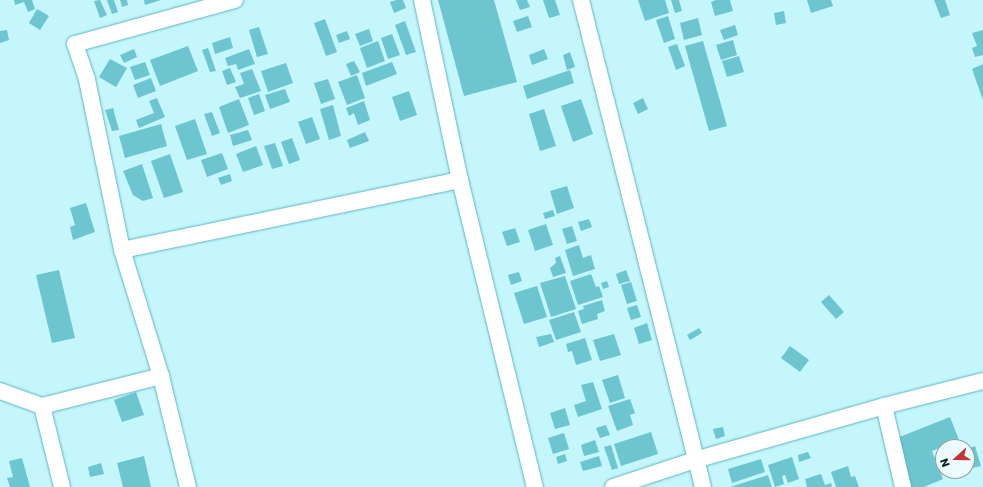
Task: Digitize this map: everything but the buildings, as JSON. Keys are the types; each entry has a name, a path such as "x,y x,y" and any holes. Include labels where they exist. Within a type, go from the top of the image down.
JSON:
{"street":[{"path":"188,487 161,376 122,250 87,79 75,44 209,3 235,0"},
{"path":"422,0 460,180 535,487"},
{"path":"581,0 703,487"},
{"path":"122,250 460,180"},
{"path":"0,391 42,406 161,376"},
{"path":"613,487 695,460 884,406 983,381"},
{"path":"42,406 62,487"},
{"path":"884,406 903,487"}]}
